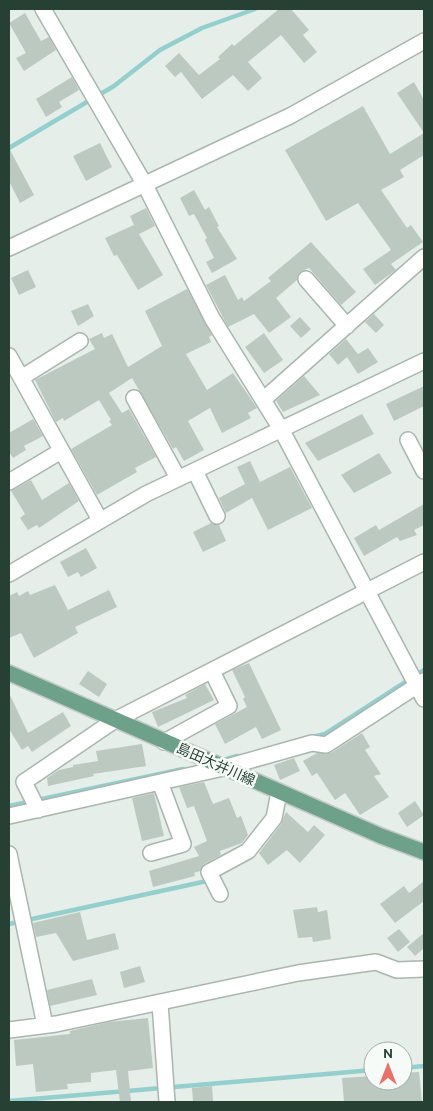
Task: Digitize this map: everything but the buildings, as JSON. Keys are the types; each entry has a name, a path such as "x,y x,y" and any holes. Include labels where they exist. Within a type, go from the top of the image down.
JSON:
{"main road":[{"name":"島田大井川線","path":"9,673 223,768 381,836 424,852"}],"street":[{"path":"44,9 145,185 212,318 282,429 367,592 421,683 424,699"},
{"path":"9,248 290,116 424,41"},
{"path":"263,400 424,258"},
{"path":"306,279 347,326"},
{"path":"21,378 80,341"},
{"path":"10,361 100,520"},
{"path":"9,574 146,494 424,361"},
{"path":"134,398 178,478"},
{"path":"408,440 424,472"},
{"path":"9,482 61,450"},
{"path":"195,471 217,516"},
{"path":"38,810 24,782 115,720 424,562"},
{"path":"164,742 229,706 212,671"},
{"path":"9,816 223,768 312,743 326,745 421,683"},
{"path":"151,853 184,844 160,782"},
{"path":"220,894 208,872 248,851 274,818 279,792"},
{"path":"9,854 45,1025"},
{"path":"9,1030 160,1003 298,973 376,962 397,970 424,969"},
{"path":"160,1003 167,1102"}],"waterway":[{"path":"9,148 114,86 160,50 202,28 255,9"},
{"path":"312,737 325,734 424,670"},
{"path":"220,761 237,756"},
{"path":"9,806 183,769"},
{"path":"9,924 207,881"},
{"path":"413,1067 424,1066"},
{"path":"9,1101 363,1071"}]}
